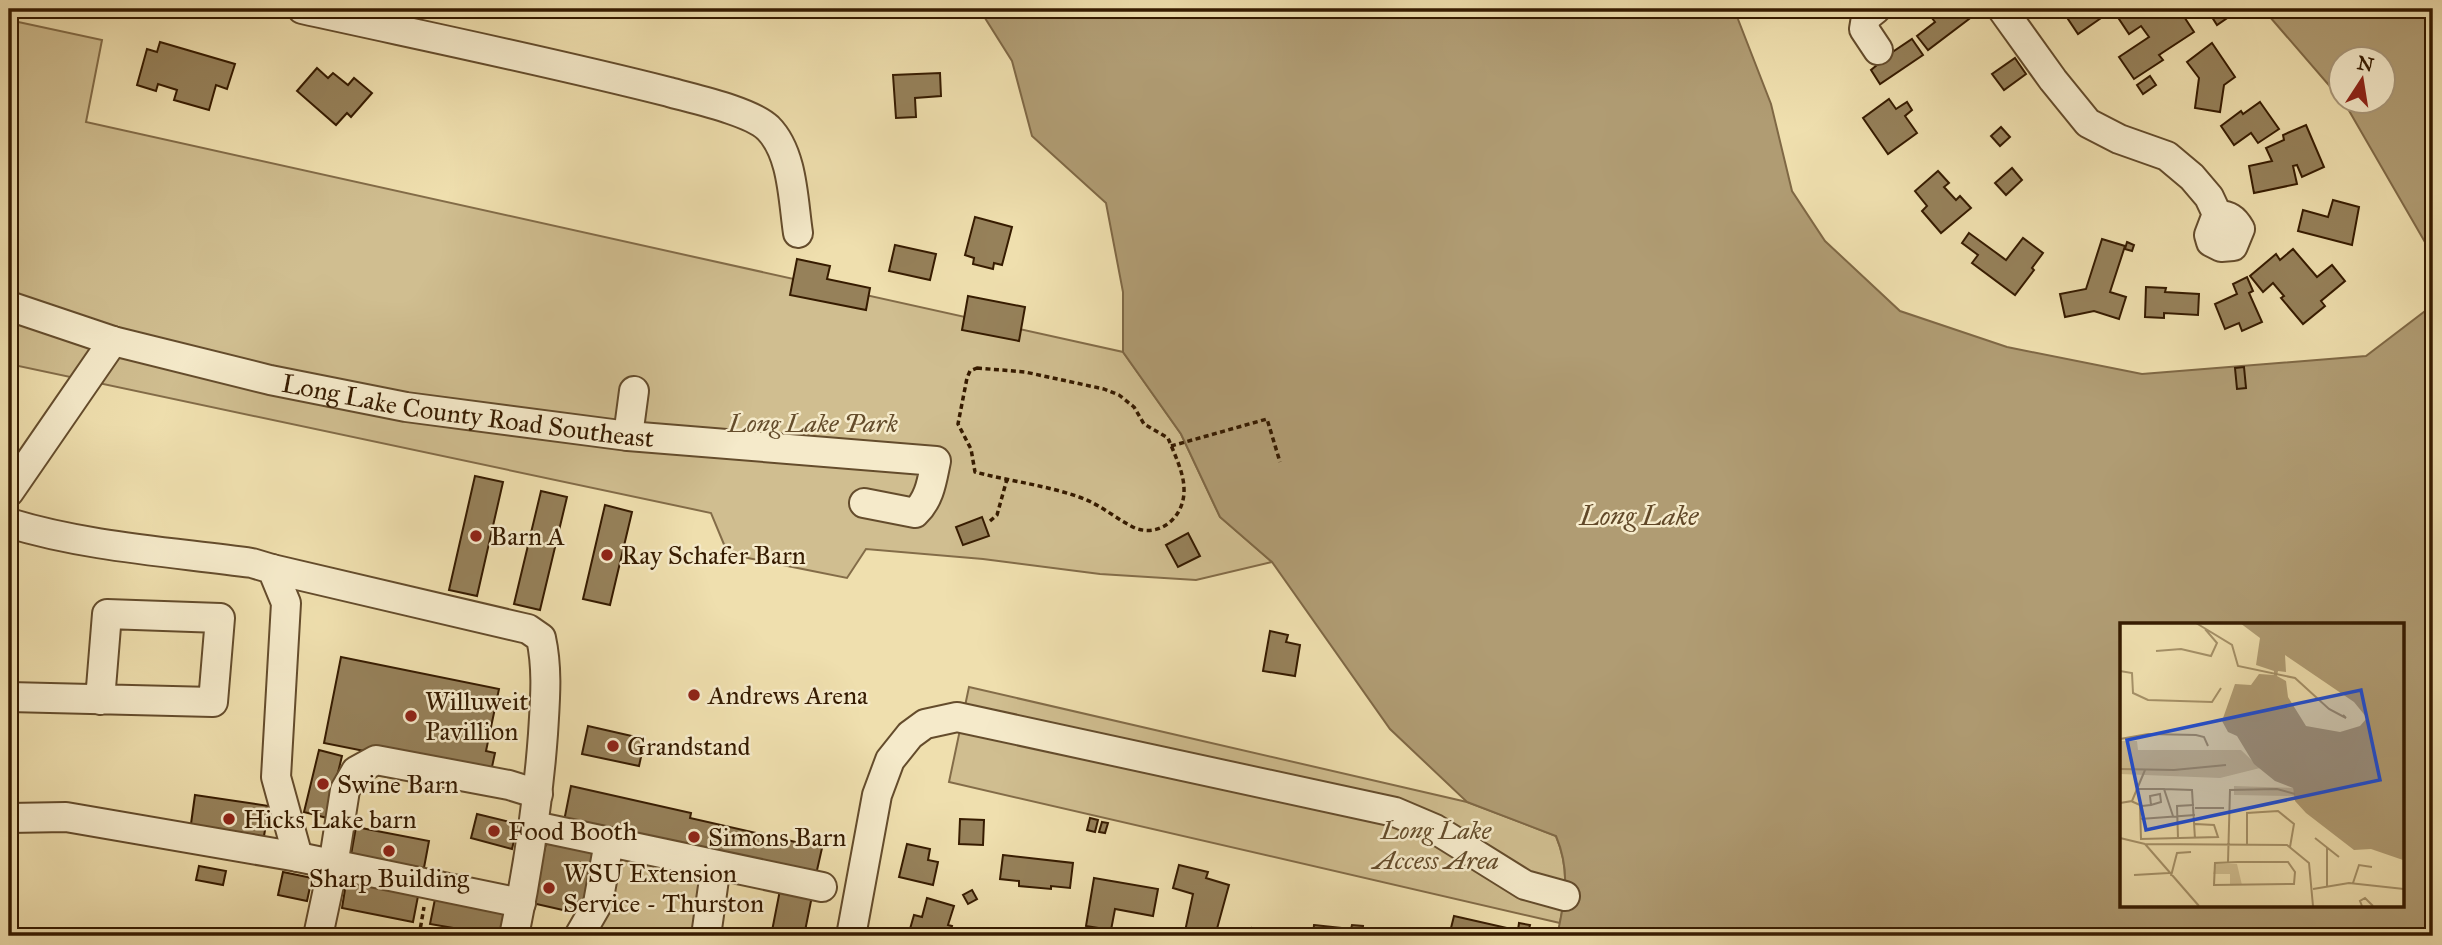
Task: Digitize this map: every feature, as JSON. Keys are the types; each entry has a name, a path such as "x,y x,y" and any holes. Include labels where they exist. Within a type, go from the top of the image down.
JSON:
{"street":[{"path":"302,9 620,80 753,118 767,127 777,140 783,155 798,233"},
{"path":"1877,9 1866,17 1864,29 1878,50"},
{"path":"2003,9 2053,80 2088,123 2119,139 2167,156 2192,177 2209,197 2217,214"},
{"name":"Long Lake County Road Southeast","path":"9,306 113,341 270,380 405,407 628,436 936,461 928,496 915,513 864,503"},
{"path":"9,492 113,341"},
{"path":"628,436 634,391"},
{"path":"9,523 31,530 91,541 252,563 528,629 541,638 547,688 538,794 514,936"},
{"path":"272,569 286,603 276,777 298,857"},
{"path":"9,697 100,700 213,702 220,618 107,614 100,700"},
{"path":"852,936 877,795 890,760 910,735 925,724 957,717 1395,812 1435,829 1525,885 1565,896"},
{"path":"318,936 345,790 356,771 376,760 509,785 538,794"},
{"path":"9,818 66,817 298,857 521,903"},
{"path":"534,826 822,887"},
{"path":"579,936 598,903 609,842"},
{"path":"706,936 716,865"}],"path":[{"path":"977,368 1025,372 1079,383 1119,395 1133,407 1144,424 1168,438 1184,488 1182,506 1164,529 1150,531 1136,528 1079,497 1007,479 975,472 971,449 958,424 967,378 970,372 977,368"},
{"path":"1171,446 1267,419 1280,462"},
{"path":"990,521 997,515 1007,479"},
{"path":"419,936 428,885"}],"green space":[{"name":"Long Lake Park","path":"9,20 102,40 86,122 1123,352 1181,434 1220,517 1272,562 1196,580 1100,574 983,559 866,549 847,578 728,554 711,513 9,364"},
{"name":"Long Lake Access Area","path":"969,687 1467,802 1556,836 1563,858 1565,879 1560,923 949,782"},
{"path":"615,858 696,868 705,880 695,936 591,936"}],"water":[{"name":"Long Lake","path":"992,9 1734,9 1771,104 1792,191 1825,241 1900,311 2007,347 2142,374 2366,356 2433,305 2433,936 1557,936 1565,874 1556,836 1467,802 1390,729 1272,562 1220,517 1181,434 1123,352 1123,292 1106,203 1032,136 1012,61 985,18"},
{"path":"2263,9 2433,9 2433,256 2352,116 2396,116 2396,46 2326,46 2326,82"}],"building":[{"path":"1925,9 1962,9 1969,19 1928,50 1917,36 1935,22"},
{"path":"2071,9 2100,9 2104,16 2078,34 2064,13"},
{"path":"2128,9 2179,9 2194,32 2159,55 2163,60 2134,79 2119,57 2149,37 2141,26 2129,34 2117,16"},
{"path":"2218,9 2234,9 2236,12 2217,25 2210,14"},
{"path":"1912,39 1923,55 1880,84 1871,70 1876,63"},
{"path":"160,42 235,64 227,89 216,85 209,110 174,100 177,90 158,84 156,91 137,85 147,49 157,52"},
{"path":"2212,43 2235,77 2224,85 2220,112 2195,108 2199,78 2187,62"},
{"path":"2015,58 2026,74 2004,90 1992,74"},
{"path":"317,68 328,78 333,73 348,85 354,78 372,93 351,117 347,113 336,125 297,91"},
{"path":"940,73 941,96 915,98 916,117 896,118 893,75"},
{"path":"2150,76 2156,85 2143,94 2137,85"},
{"path":"1889,99 1896,109 1907,102 1912,110 1905,116 1917,133 1888,154 1863,118"},
{"path":"2260,102 2279,129 2258,143 2251,133 2234,145 2221,126 2241,111 2243,114"},
{"path":"2306,125 2324,167 2302,177 2297,165 2293,166 2297,184 2254,193 2249,166 2272,161 2266,148 2284,140 2283,135"},
{"path":"2001,127 2010,137 2000,146 1991,136"},
{"path":"2012,168 2022,180 2006,195 1995,183"},
{"path":"1938,171 1949,183 1944,187 1956,200 1960,196 1971,208 1941,233 1922,211 1927,206 1915,191"},
{"path":"2333,200 2359,207 2352,245 2298,231 2303,210 2328,217"},
{"path":"975,217 1012,227 1002,265 994,263 993,269 973,264 974,258 965,255"},
{"path":"1969,233 2006,260 2023,238 2043,253 2015,295 1972,263 1978,255 1962,243"},
{"path":"2102,239 2125,246 2110,292 2126,297 2119,319 2094,311 2065,317 2060,294 2086,289"},
{"path":"2127,242 2134,245 2132,251 2125,249"},
{"path":"895,245 936,254 930,280 889,271"},
{"path":"2293,249 2317,277 2332,265 2345,281 2321,301 2325,306 2303,324 2281,298 2284,296 2273,283 2263,292 2250,276 2276,254 2280,260"},
{"path":"797,259 830,266 827,279 870,288 866,310 790,295"},
{"path":"2247,277 2253,291 2249,293 2262,322 2242,331 2239,323 2225,329 2215,304 2237,294 2233,284"},
{"path":"2146,287 2166,288 2165,292 2199,294 2198,315 2164,313 2164,318 2145,317"},
{"path":"968,296 1025,307 1019,341 962,330"},
{"path":"2244,367 2246,388 2237,389 2235,368"},
{"name":"Barn A","path":"475,476 503,482 477,596 449,590"},
{"path":"541,491 567,497 540,610 514,604"},
{"name":"Ray Schafer Barn","path":"605,505 632,512 610,605 583,599"},
{"path":"982,517 989,536 963,545 956,527"},
{"path":"1188,533 1200,556 1178,567 1166,545"},
{"path":"1270,631 1288,635 1286,642 1300,645 1295,676 1263,671"},
{"name":"Willuweit Pavillion","path":"341,657 499,689 486,751 495,753 490,776 324,743"},
{"name":"Grandstand","path":"588,726 645,739 639,766 582,754"},
{"name":"Swine Barn","path":"319,750 342,756 327,818 304,812"},
{"name":"Simons Barn","path":"571,786 691,813 690,818 822,848 815,879 563,826"},
{"name":"Hicks Lake barn","path":"195,795 269,806 263,842 190,831"},
{"name":"Food Booth","path":"477,814 518,824 512,849 471,838"},
{"path":"1090,818 1098,820 1095,832 1087,830"},
{"path":"960,819 984,820 983,845 959,844"},
{"path":"1102,822 1108,823 1105,833 1099,832"},
{"name":"Sharp Building","path":"356,827 429,841 423,873 350,860"},
{"path":"547,839 599,851 585,915 532,903"},
{"path":"907,844 930,849 928,860 938,862 933,885 899,877"},
{"path":"1003,855 1073,863 1070,888 1019,886 1019,881 1000,879"},
{"path":"1179,865 1208,872 1206,878 1229,885 1215,936 1184,936 1193,894 1173,888"},
{"path":"199,866 226,871 223,885 196,880"},
{"path":"283,872 312,878 307,901 278,895"},
{"path":"347,877 419,891 413,922 342,908"},
{"path":"1094,878 1158,889 1153,916 1115,909 1111,930 1086,926"},
{"path":"780,890 812,896 804,936 771,936"},
{"path":"972,890 977,899 968,904 963,895"},
{"path":"436,894 505,908 500,936 430,924"},
{"path":"927,898 954,906 948,925 952,926 949,936 908,936 914,915 922,917"},
{"path":"1454,916 1507,928 1506,936 1449,936"},
{"path":"1519,923 1530,925 1528,933 1518,930"},
{"path":"1314,925 1351,929 1352,925 1363,926 1362,936 1313,936"},
{"path":"1252,928 1273,931 1272,936 1251,936"}],"place":[{"name":"Barn A","path":"476,536"},
{"name":"Ray Schafer Barn","path":"607,555"},
{"name":"Andrews Arena","path":"694,695"},
{"name":"Willuweit Pavillion","path":"411,716"},
{"name":"Grandstand","path":"613,746"},
{"name":"Swine Barn","path":"323,784"},
{"name":"Hicks Lake barn","path":"229,819"},
{"name":"Food Booth","path":"494,831"},
{"name":"Simons Barn","path":"694,837"},
{"name":"Sharp Building","path":"389,851"},
{"name":"WSU Extension Service - Thurston","path":"549,888"}]}
